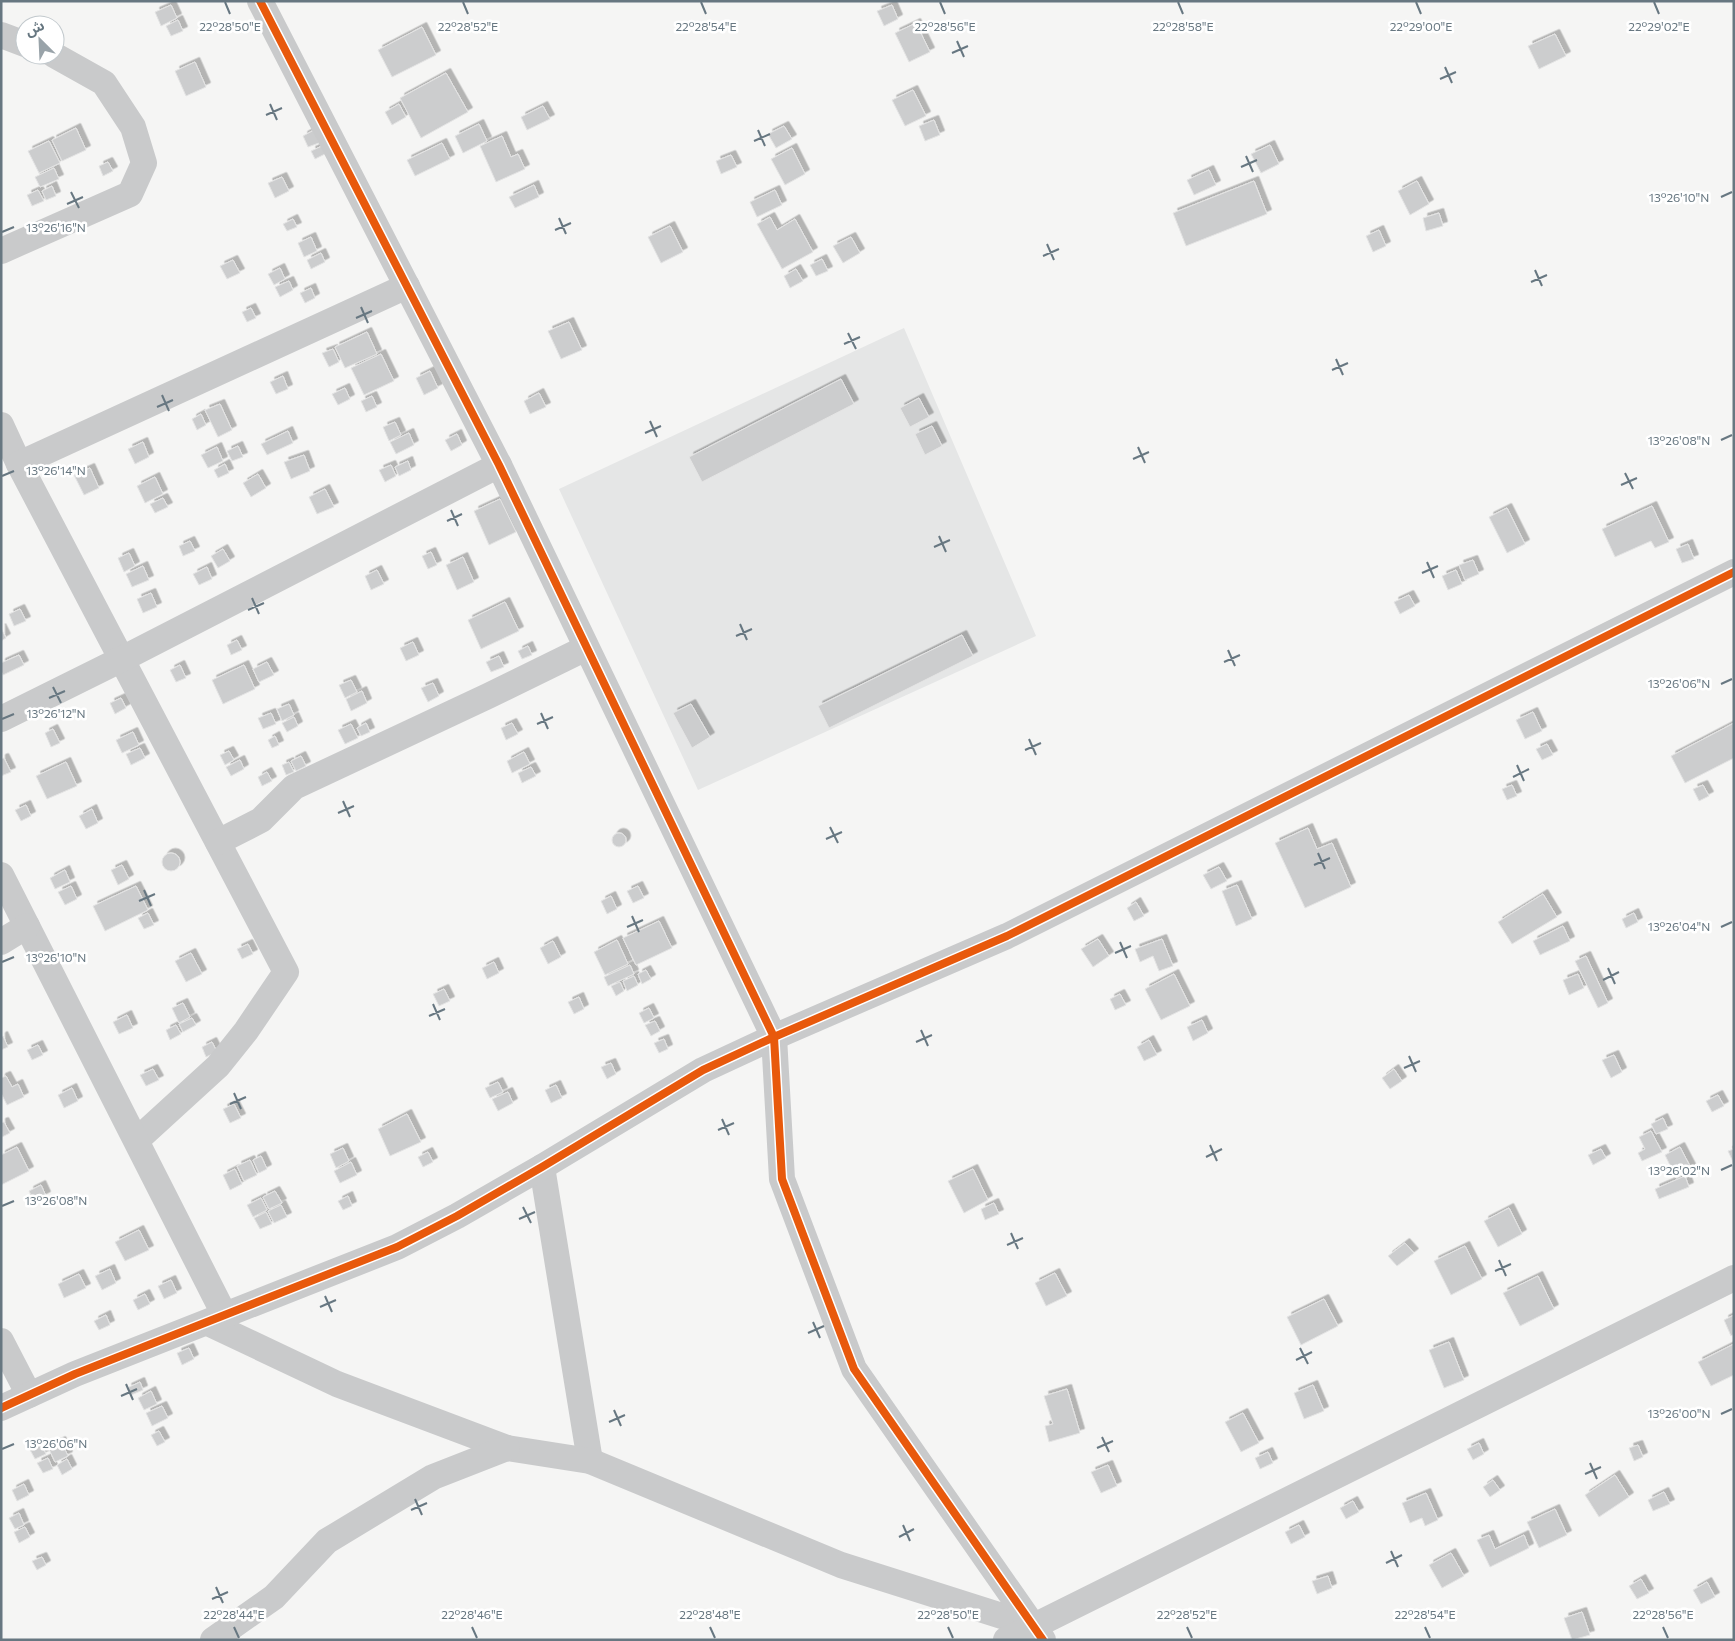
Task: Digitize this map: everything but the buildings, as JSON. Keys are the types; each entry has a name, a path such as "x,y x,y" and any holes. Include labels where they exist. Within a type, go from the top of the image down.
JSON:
{"street":[{"path":"260,1 499,465 774,1037 782,1179 854,1369 1038,1633"},
{"path":"1,35 15,40"},
{"path":"1,251 130,194 144,163 133,127 104,83 65,61"},
{"path":"19,464 407,286"},
{"path":"1,426 19,464 286,972 246,1031 218,1066 136,1140"},
{"path":"1,719 122,659 499,465"},
{"path":"1,1408 75,1374 397,1247 457,1216 542,1167 703,1070 774,1037 1007,936 1734,572"},
{"path":"218,842 261,820 294,787 586,648"},
{"path":"1,875 136,1140 216,1320 337,1384 507,1448 590,1461 841,1565 1038,1633"},
{"path":"1,942 28,926"},
{"path":"542,1167 590,1461"},
{"path":"1006,1640 1038,1633 1734,1278"},
{"path":"1,1341 29,1395"},
{"path":"214,1640 274,1597 327,1542 433,1477 507,1448"}],"shaded area":[{"path":"904,328 1036,636 698,790 559,489"}],"cycle path":[{"path":"260,1 499,465 774,1037 1007,936 1734,572"},
{"path":"1,1408 75,1374 397,1247 457,1216 542,1167 703,1070 774,1037 782,1179 854,1369 1043,1640"}]}
